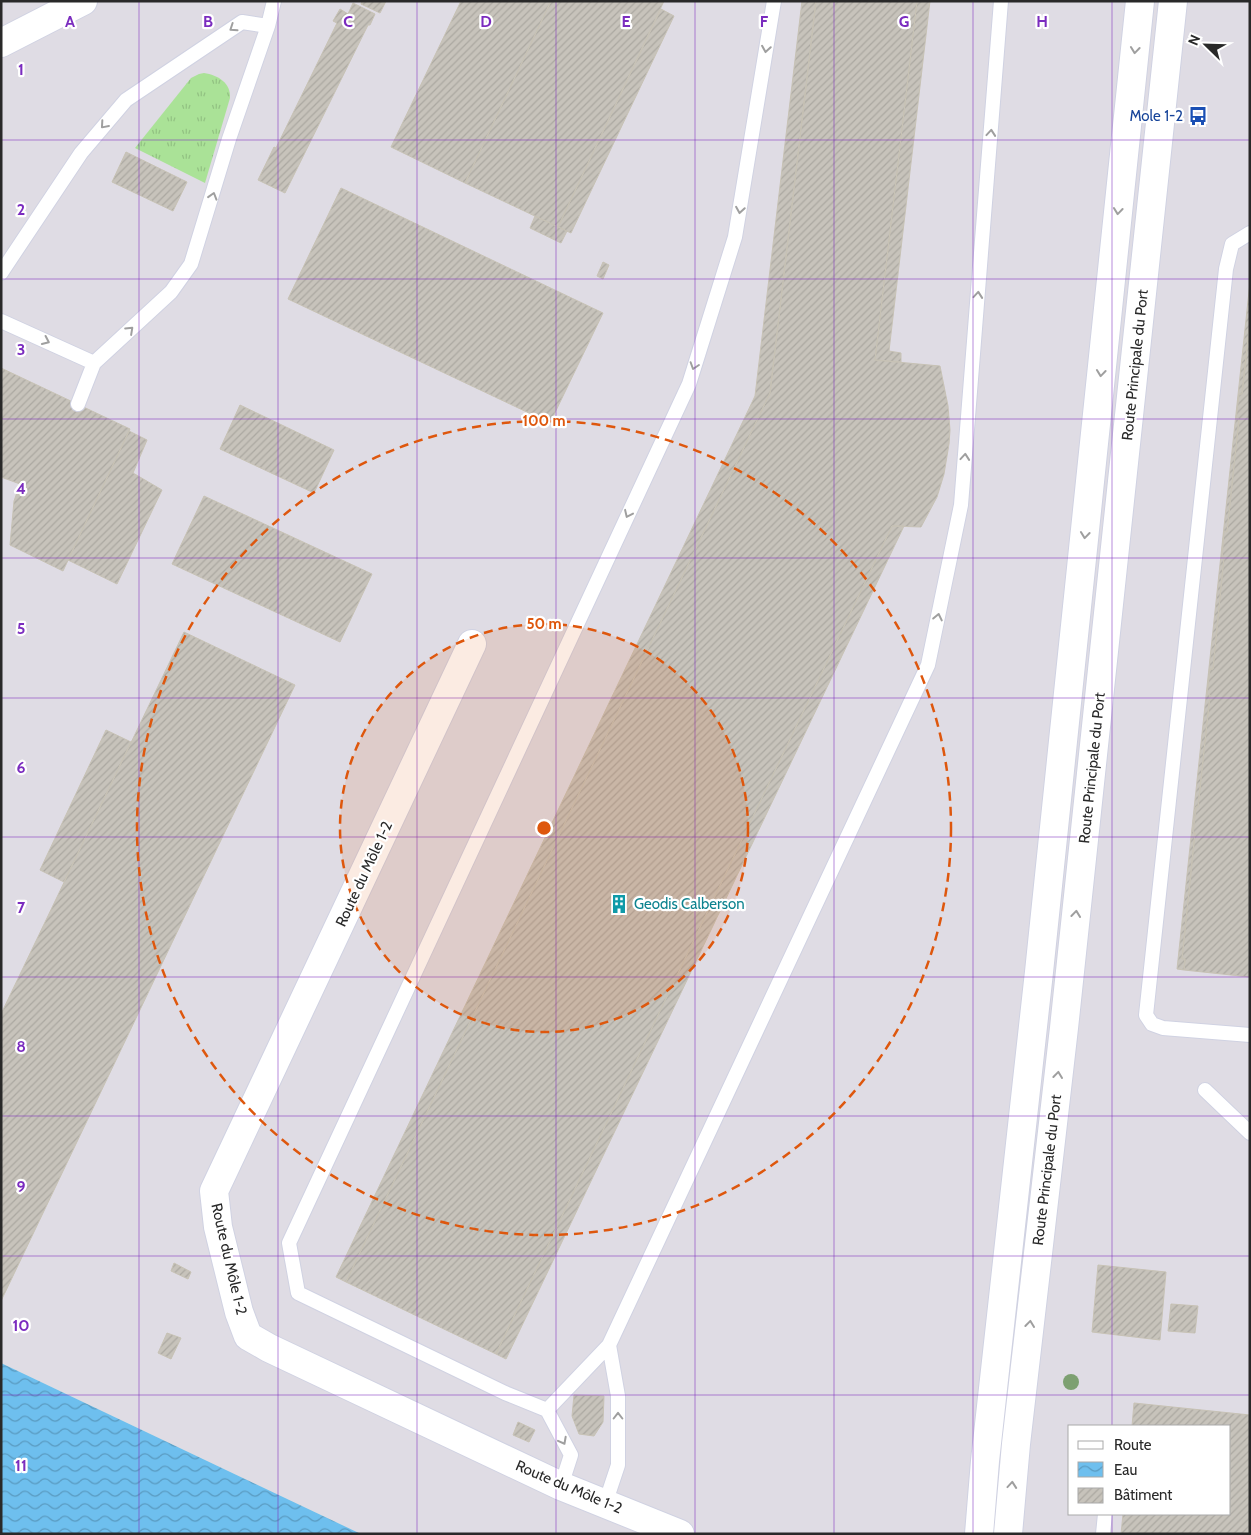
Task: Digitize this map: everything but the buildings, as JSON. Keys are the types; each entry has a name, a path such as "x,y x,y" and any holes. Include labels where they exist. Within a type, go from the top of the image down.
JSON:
{"main road":[{"path":"1,43 83,1"},
{"name":"Route Principale du Port","path":"979,1534 985,1461 1039,972 1140,1"},
{"name":"Route Principale du Port","path":"1008,1534 1016,1444 1065,1018 1173,1"},
{"name":"Route du Môle 1-2","path":"472,644 214,1191 218,1228 248,1336 269,1348 561,1486 680,1534"}],"lane":[{"path":"78,404 94,364 171,292 192,264 229,139 268,26 274,1"},
{"path":"561,1486 571,1455 547,1410 505,1392 298,1293 289,1243 689,384 735,237 774,1"},
{"path":"547,1410 609,1345 928,665 962,505 1001,1"},
{"path":"1,274 80,152 126,100 242,22 268,26"},
{"path":"1250,233 1232,244 1226,269 1146,1014 1152,1024 1163,1028 1250,1035"},
{"path":"1,321 94,364"},
{"path":"1205,1090 1250,1133"},
{"path":"605,1504 618,1465 618,1396 609,1345"},
{"path":"1103,1534 1105,1515"}],"shaded area":[{"path":"1,1 1250,1 1250,1534 361,1534 1,1363"}],"green space":[{"path":"204,73 223,81 230,93 205,183 135,148 191,78"}],"water":[{"path":"1,1363 361,1534 1,1534"}],"place":[{"name":"Mole 1-2","path":"1198,116"},
{"name":"Geodis Calberson","path":"619,904"}]}
